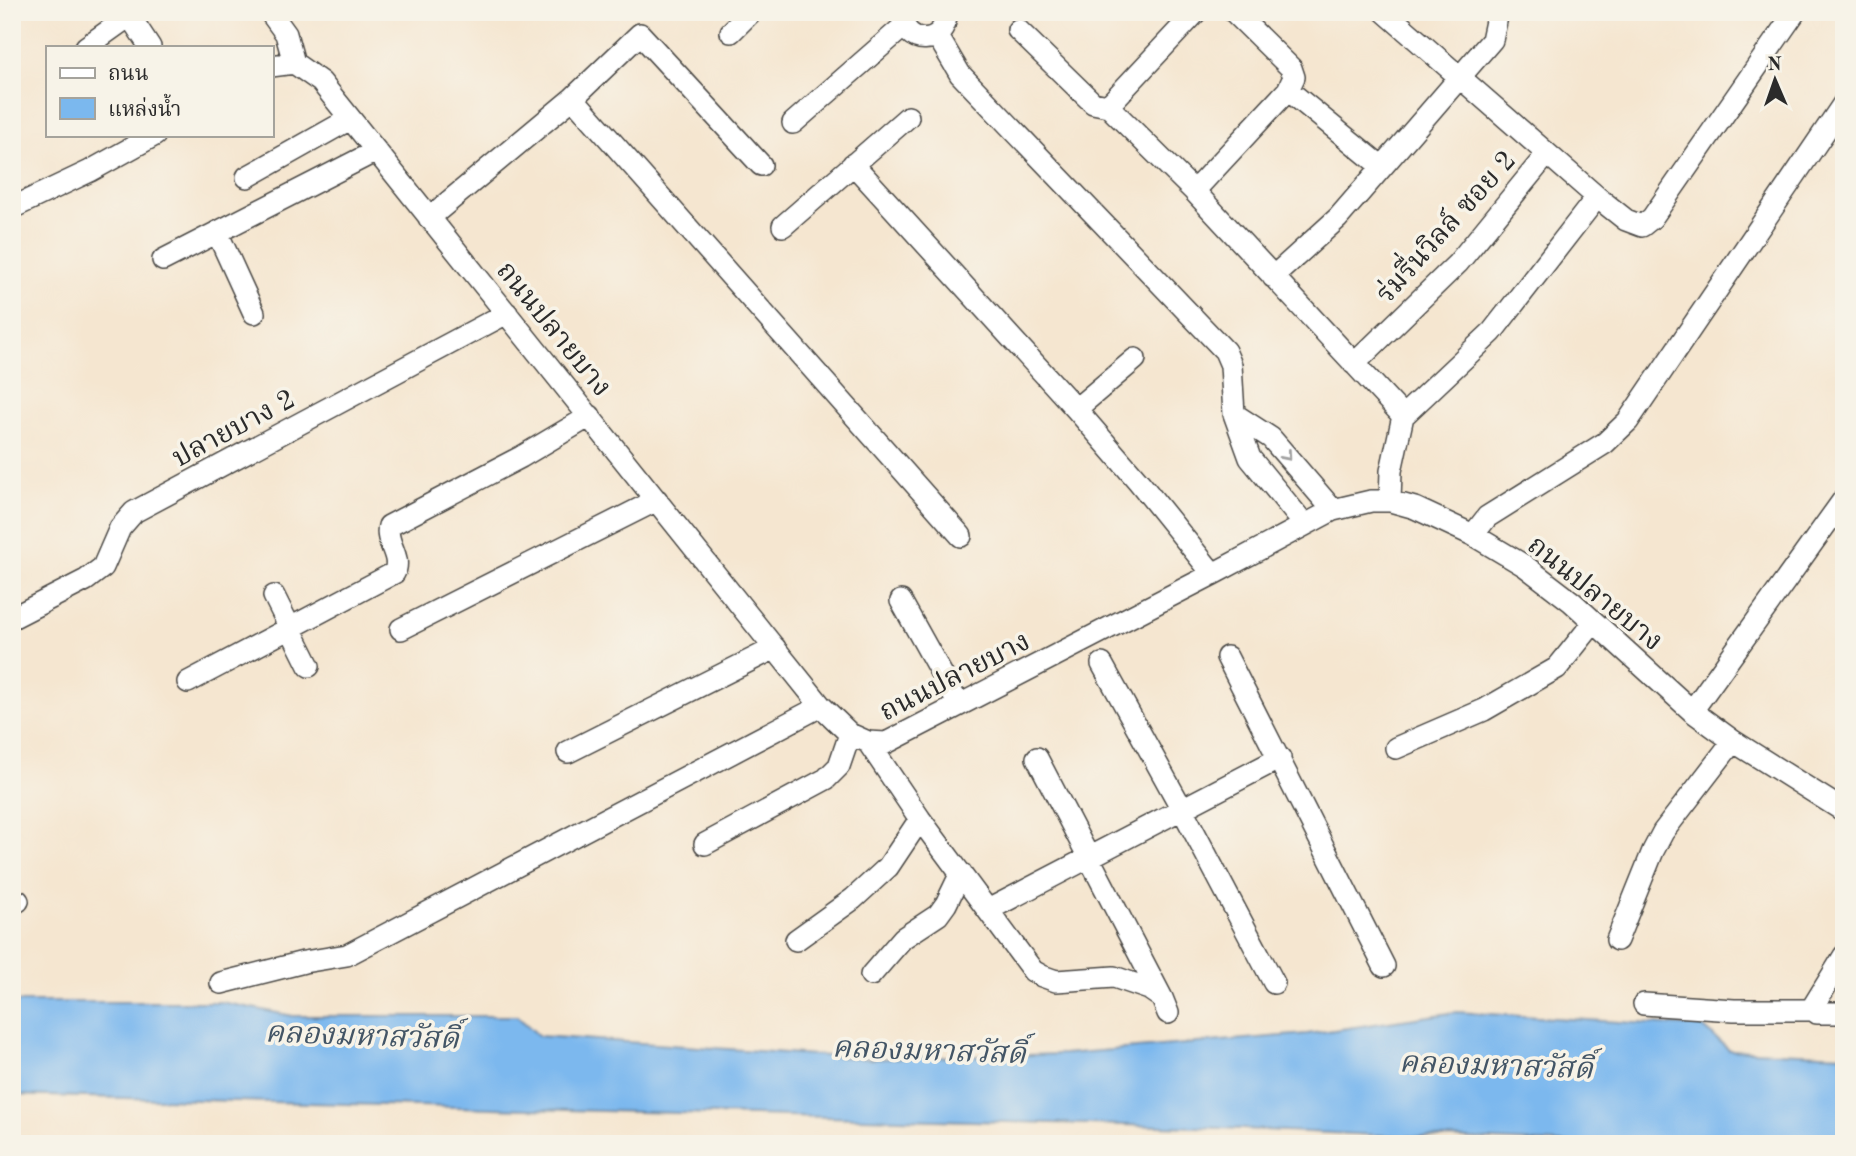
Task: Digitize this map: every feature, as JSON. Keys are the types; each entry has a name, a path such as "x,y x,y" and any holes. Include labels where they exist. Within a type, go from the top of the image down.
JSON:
{"street":[{"path":"270,12 286,34 294,63 273,66"},
{"path":"731,32 751,12"},
{"path":"793,123 903,19 909,32 922,39 930,38 943,29 946,12"},
{"path":"1108,106 1196,12"},
{"path":"1194,191 1288,90 1294,77 1291,68 1234,12"},
{"path":"1385,12 1597,197 1626,220 1642,226 1795,12"},
{"path":"1273,277 1338,218 1492,40 1498,12"},
{"path":"87,46 130,13 149,46"},
{"path":"1018,30 1093,103 1108,106 1194,191 1402,416"},
{"path":"429,218 573,98 640,34 761,165"},
{"path":"937,35 960,74 1225,351 1231,365 1234,414 1250,458 1305,525"},
{"name":"ถนนปลายบาง","path":"294,63 321,82 821,706 859,738 886,743 1334,510 1371,501 1390,501 1415,508 1473,535 1525,566 1572,602 1692,711 1844,811"},
{"path":"1288,90 1382,167"},
{"path":"573,98 961,536"},
{"path":"1473,535 1487,517 1605,443 1628,422 1844,103"},
{"path":"783,226 908,117"},
{"path":"247,177 350,119"},
{"path":"12,208 90,171 153,136"},
{"path":"163,260 376,152"},
{"name":"ร่มรื่นวิลล์ ซอย 2","path":"1354,364 1458,263 1548,154"},
{"path":"853,164 1076,409 1213,574"},
{"path":"1390,501 1391,471 1402,416 1492,332 1597,197"},
{"path":"216,232 254,313"},
{"name":"ปลายบาง 2","path":"12,618 86,580 103,567 120,528 134,512 507,313"},
{"path":"1076,409 1135,359"},
{"path":"1234,414 1271,438 1334,510"},
{"path":"188,682 394,573 397,562 388,540 389,526 521,457 590,416"},
{"path":"1692,711 1844,499"},
{"path":"401,629 657,500"},
{"path":"274,596 309,666"},
{"path":"901,601 959,705"},
{"path":"1396,748 1484,710 1557,668 1594,622"},
{"path":"568,752 775,648"},
{"path":"1227,657 1384,966"},
{"path":"1102,664 1274,983"},
{"path":"221,983 304,962 347,955 821,706"},
{"path":"705,844 826,779 859,738 1033,971 1056,981 1114,977 1150,989 1165,1005 1037,758"},
{"path":"1617,940 1653,850 1663,832 1734,741"},
{"path":"988,910 1280,758"},
{"path":"796,940 853,899 888,867 920,819"},
{"path":"871,975 903,938 937,915 946,904 961,873"},
{"path":"1814,1010 1814,1004 1844,956"},
{"path":"1644,1004 1844,1013"}],"water":[{"name":"คลองมหาสวัสดิ์","path":"12,1002 221,1002 293,1016 517,1016 539,1036 872,1059 1064,1054 1307,1034 1457,1012 1701,1025 1729,1050 1844,1055 1844,1144 1581,1144 1197,1127 12,1095"}]}
